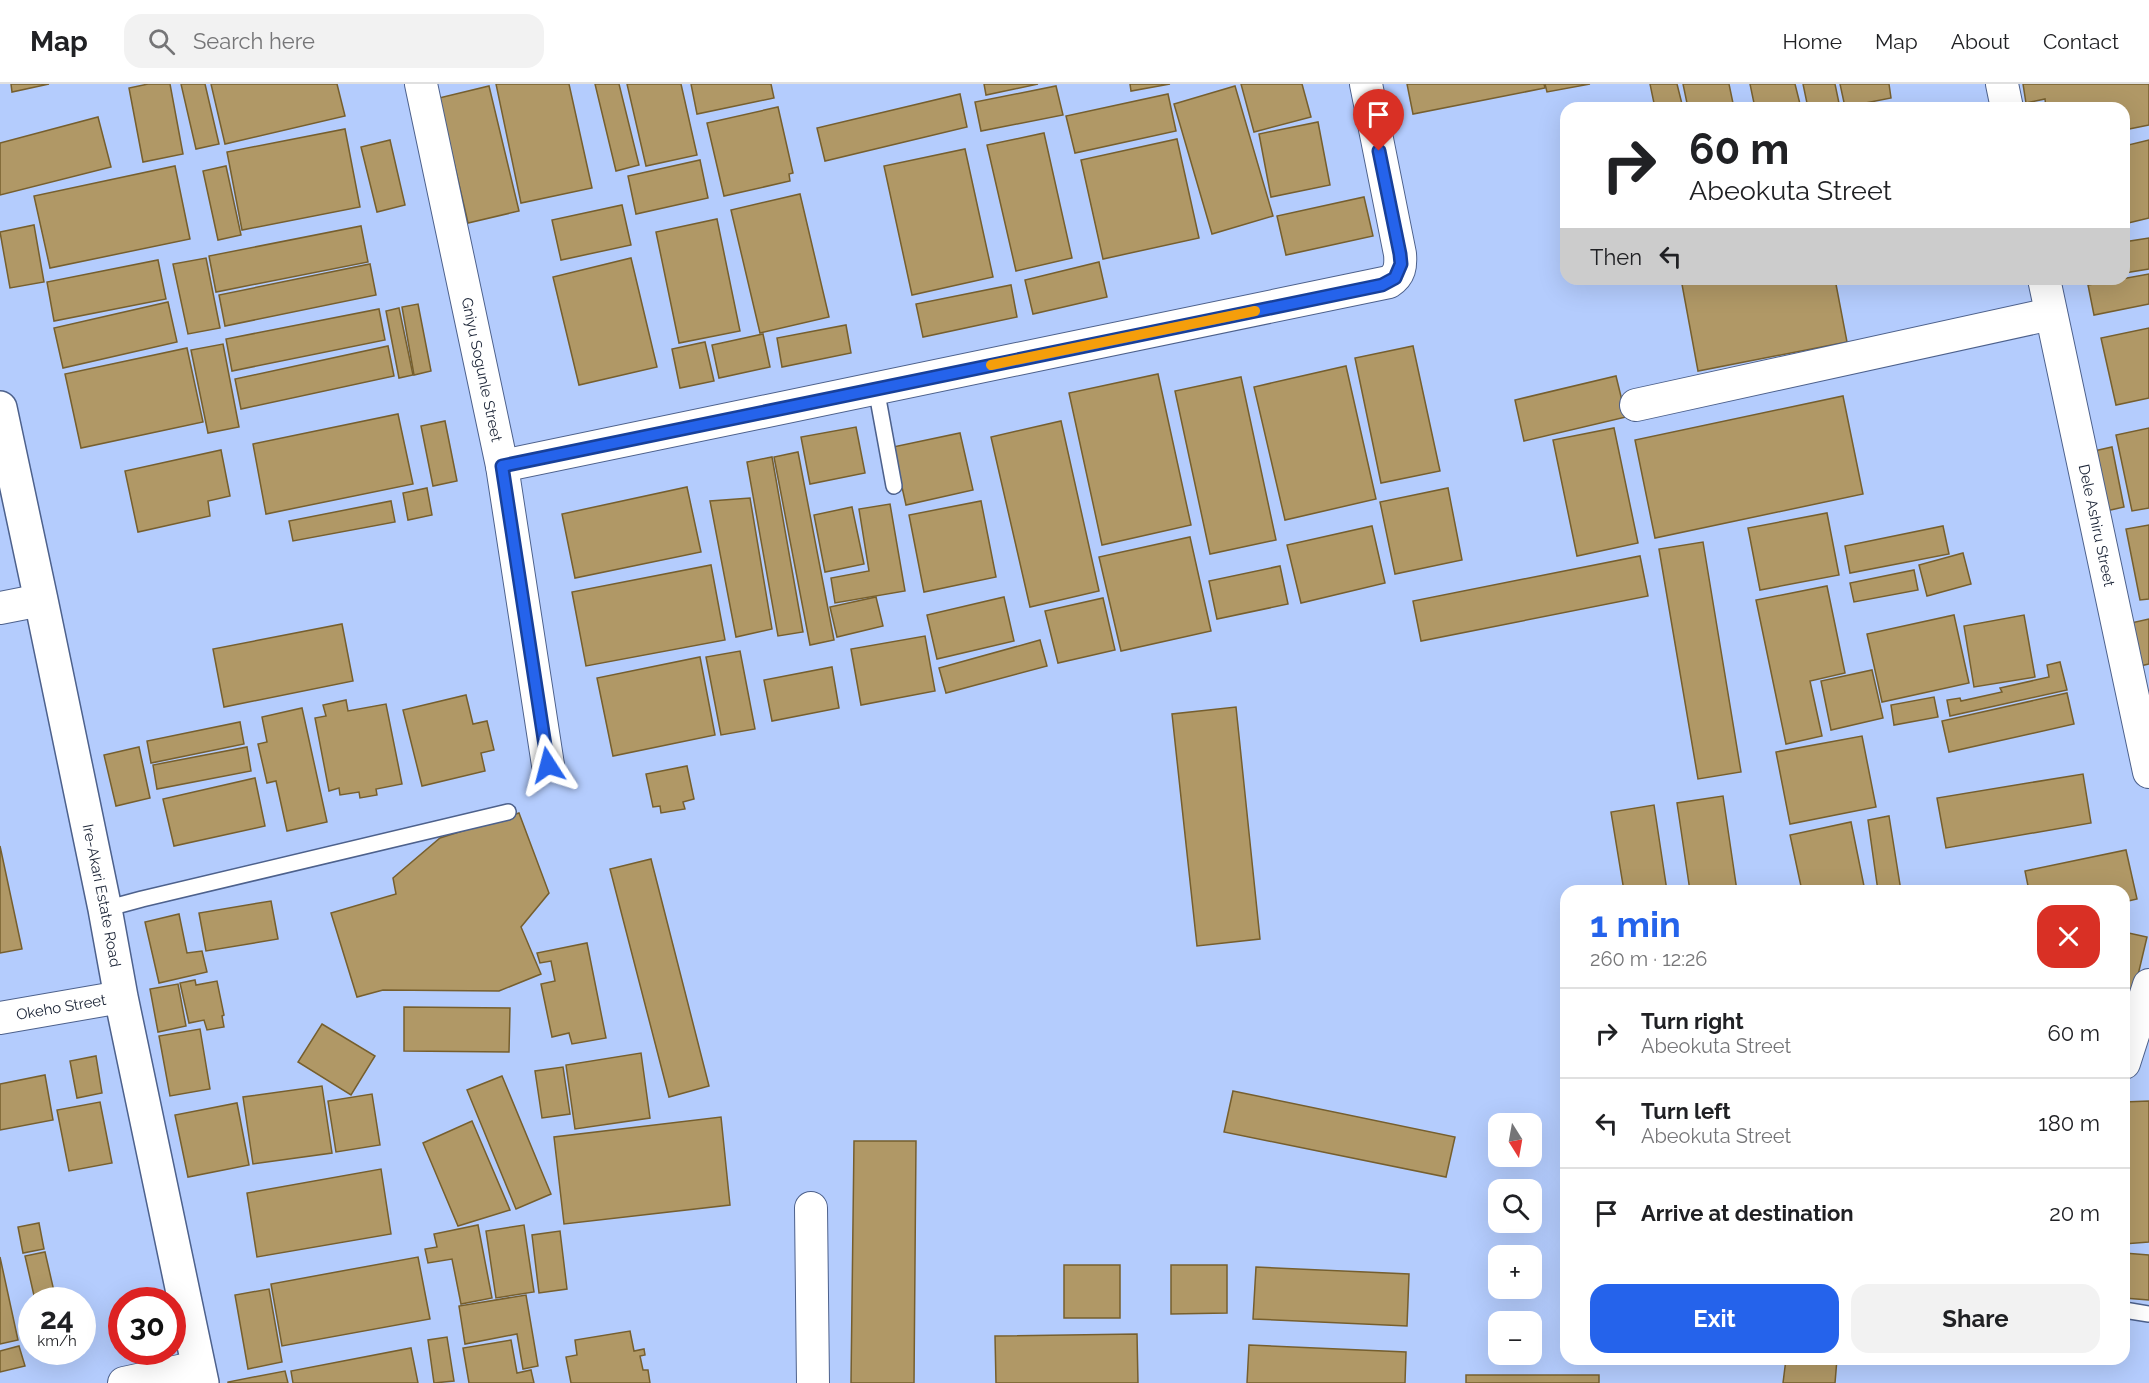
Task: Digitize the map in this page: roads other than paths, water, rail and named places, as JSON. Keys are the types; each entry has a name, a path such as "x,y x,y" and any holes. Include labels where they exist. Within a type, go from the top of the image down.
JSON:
{"street":[{"name":"Gniyu Sogunle Street","path":"421,84 502,466 548,765"},
{"path":"502,466 1389,282 1399,272 1400,254 1366,84"},
{"path":"2002,84 2006,102"},
{"name":"Dele Ashiru Street","path":"2045,285 2149,772"},
{"path":"1636,405 2051,314"},
{"name":"Ire-Akari Estate Road","path":"0,408 200,1375"},
{"path":"0,608 41,600"},
{"path":"2130,1044 2149,985"},
{"name":"Okeho Street","path":"0,1018 121,997"},
{"path":"811,1208 813,1383"},
{"path":"124,1383 200,1375"}],"lane":[{"path":"876,388 894,486"},
{"path":"105,909 508,812"},
{"path":"2130,1311 2149,1314"}]}
